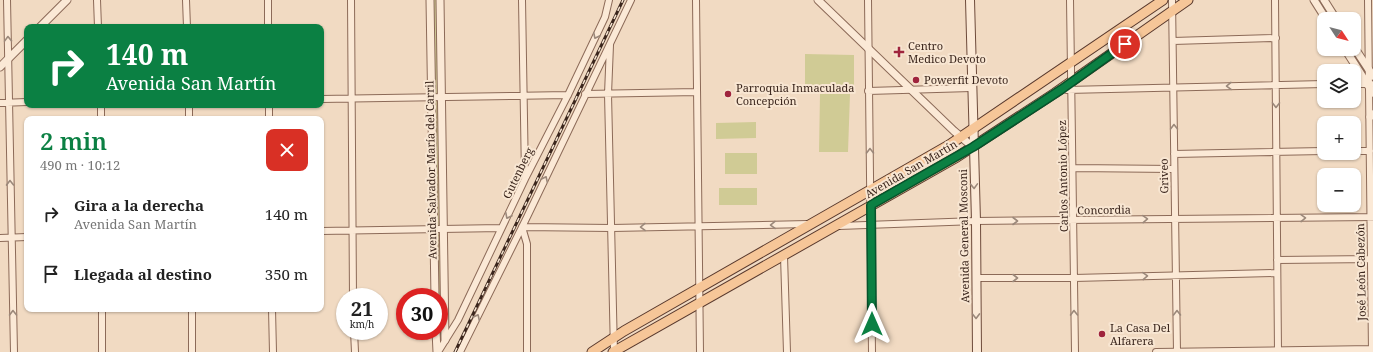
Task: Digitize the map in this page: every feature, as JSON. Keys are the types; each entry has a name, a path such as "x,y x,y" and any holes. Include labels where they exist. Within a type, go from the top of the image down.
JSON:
{"main road":[{"name":"Avenida General Mosconi","path":"970,0 972,130 976,221 977,352"},
{"name":"Avenida San Martín","path":"592,352 624,331 961,137 1070,65 1163,0"},
{"name":"Avenida San Martín","path":"614,352 973,147 1062,89 1071,86 1188,0"}],"street":[{"path":"7,0 14,352"},
{"path":"43,24 67,0"},
{"path":"97,0 98,24"},
{"path":"186,0 187,24"},
{"path":"268,0 268,24"},
{"path":"351,0 353,288"},
{"name":"Avenida Salvador María del Carril","path":"430,0 435,288"},
{"name":"Avenida Salvador María del Carril","path":"440,0 444,288"},
{"path":"522,0 525,96 525,179"},
{"name":"Gutenberg","path":"448,335 458,320 501,228 568,95 605,17 609,0"},
{"path":"460,352 631,0"},
{"path":"696,0 700,352"},
{"path":"818,0 912,91 973,147"},
{"path":"868,0 872,352"},
{"name":"Carlos Antonio López","path":"1070,0 1075,352"},
{"name":"Griveo","path":"1172,0 1177,352"},
{"path":"1275,0 1278,351"},
{"path":"1314,0 1322,12"},
{"path":"1324,0 1332,12"},
{"name":"José León Cabezón","path":"1368,0 1371,10 1370,151 1372,350"},
{"path":"1173,41 1276,38"},
{"path":"610,42 608,94 614,352"},
{"path":"0,67 24,43"},
{"path":"1350,56 1371,87"},
{"path":"1360,56 1371,74"},
{"path":"1071,86 1173,87 1317,84"},
{"path":"1361,85 1371,87"},
{"path":"868,91 912,91 971,88"},
{"path":"585,94 697,92"},
{"path":"324,99 568,95"},
{"path":"0,102 24,102"},
{"path":"1174,154 1317,151"},
{"path":"1361,151 1370,151"},
{"path":"1073,168 1174,169"},
{"name":"Concordia","path":"836,226 976,221 1371,217"},
{"path":"522,227 612,228 812,224"},
{"path":"522,227 527,244 527,352"},
{"path":"324,231 501,228"},
{"path":"0,238 24,237"},
{"path":"784,256 787,352"},
{"path":"1277,260 1372,259"},
{"path":"976,278 1074,278 1277,273"},
{"path":"102,312 102,352"},
{"path":"192,312 192,352"},
{"path":"272,312 273,352"},
{"path":"354,340 355,352"},
{"path":"437,340 438,352"},
{"name":"Gutenberg","path":"438,352 445,340"},
{"path":"1156,352 1372,350"}],"shaded area":[{"path":"430,0 440,0 444,288 435,288"},
{"path":"805,54 854,55 854,85 805,85"},
{"path":"820,94 850,94 848,152 819,152"},
{"path":"756,122 756,138 716,139 716,123"},
{"path":"725,153 757,153 757,174 725,174"},
{"path":"719,188 757,188 757,205 719,205"}],"railway":[{"path":"455,352 623,0"}],"place":[{"name":"Centro Medico Devoto","path":"899,52"},
{"name":"Powerfit Devoto","path":"916,80"},
{"name":"Parroquia Inmaculada Concepción","path":"728,94"},
{"name":"La Casa Del Alfarera","path":"1102,334"}],"route":[{"path":"872,324 871,205 973,147 1062,89 1125,44"}]}
